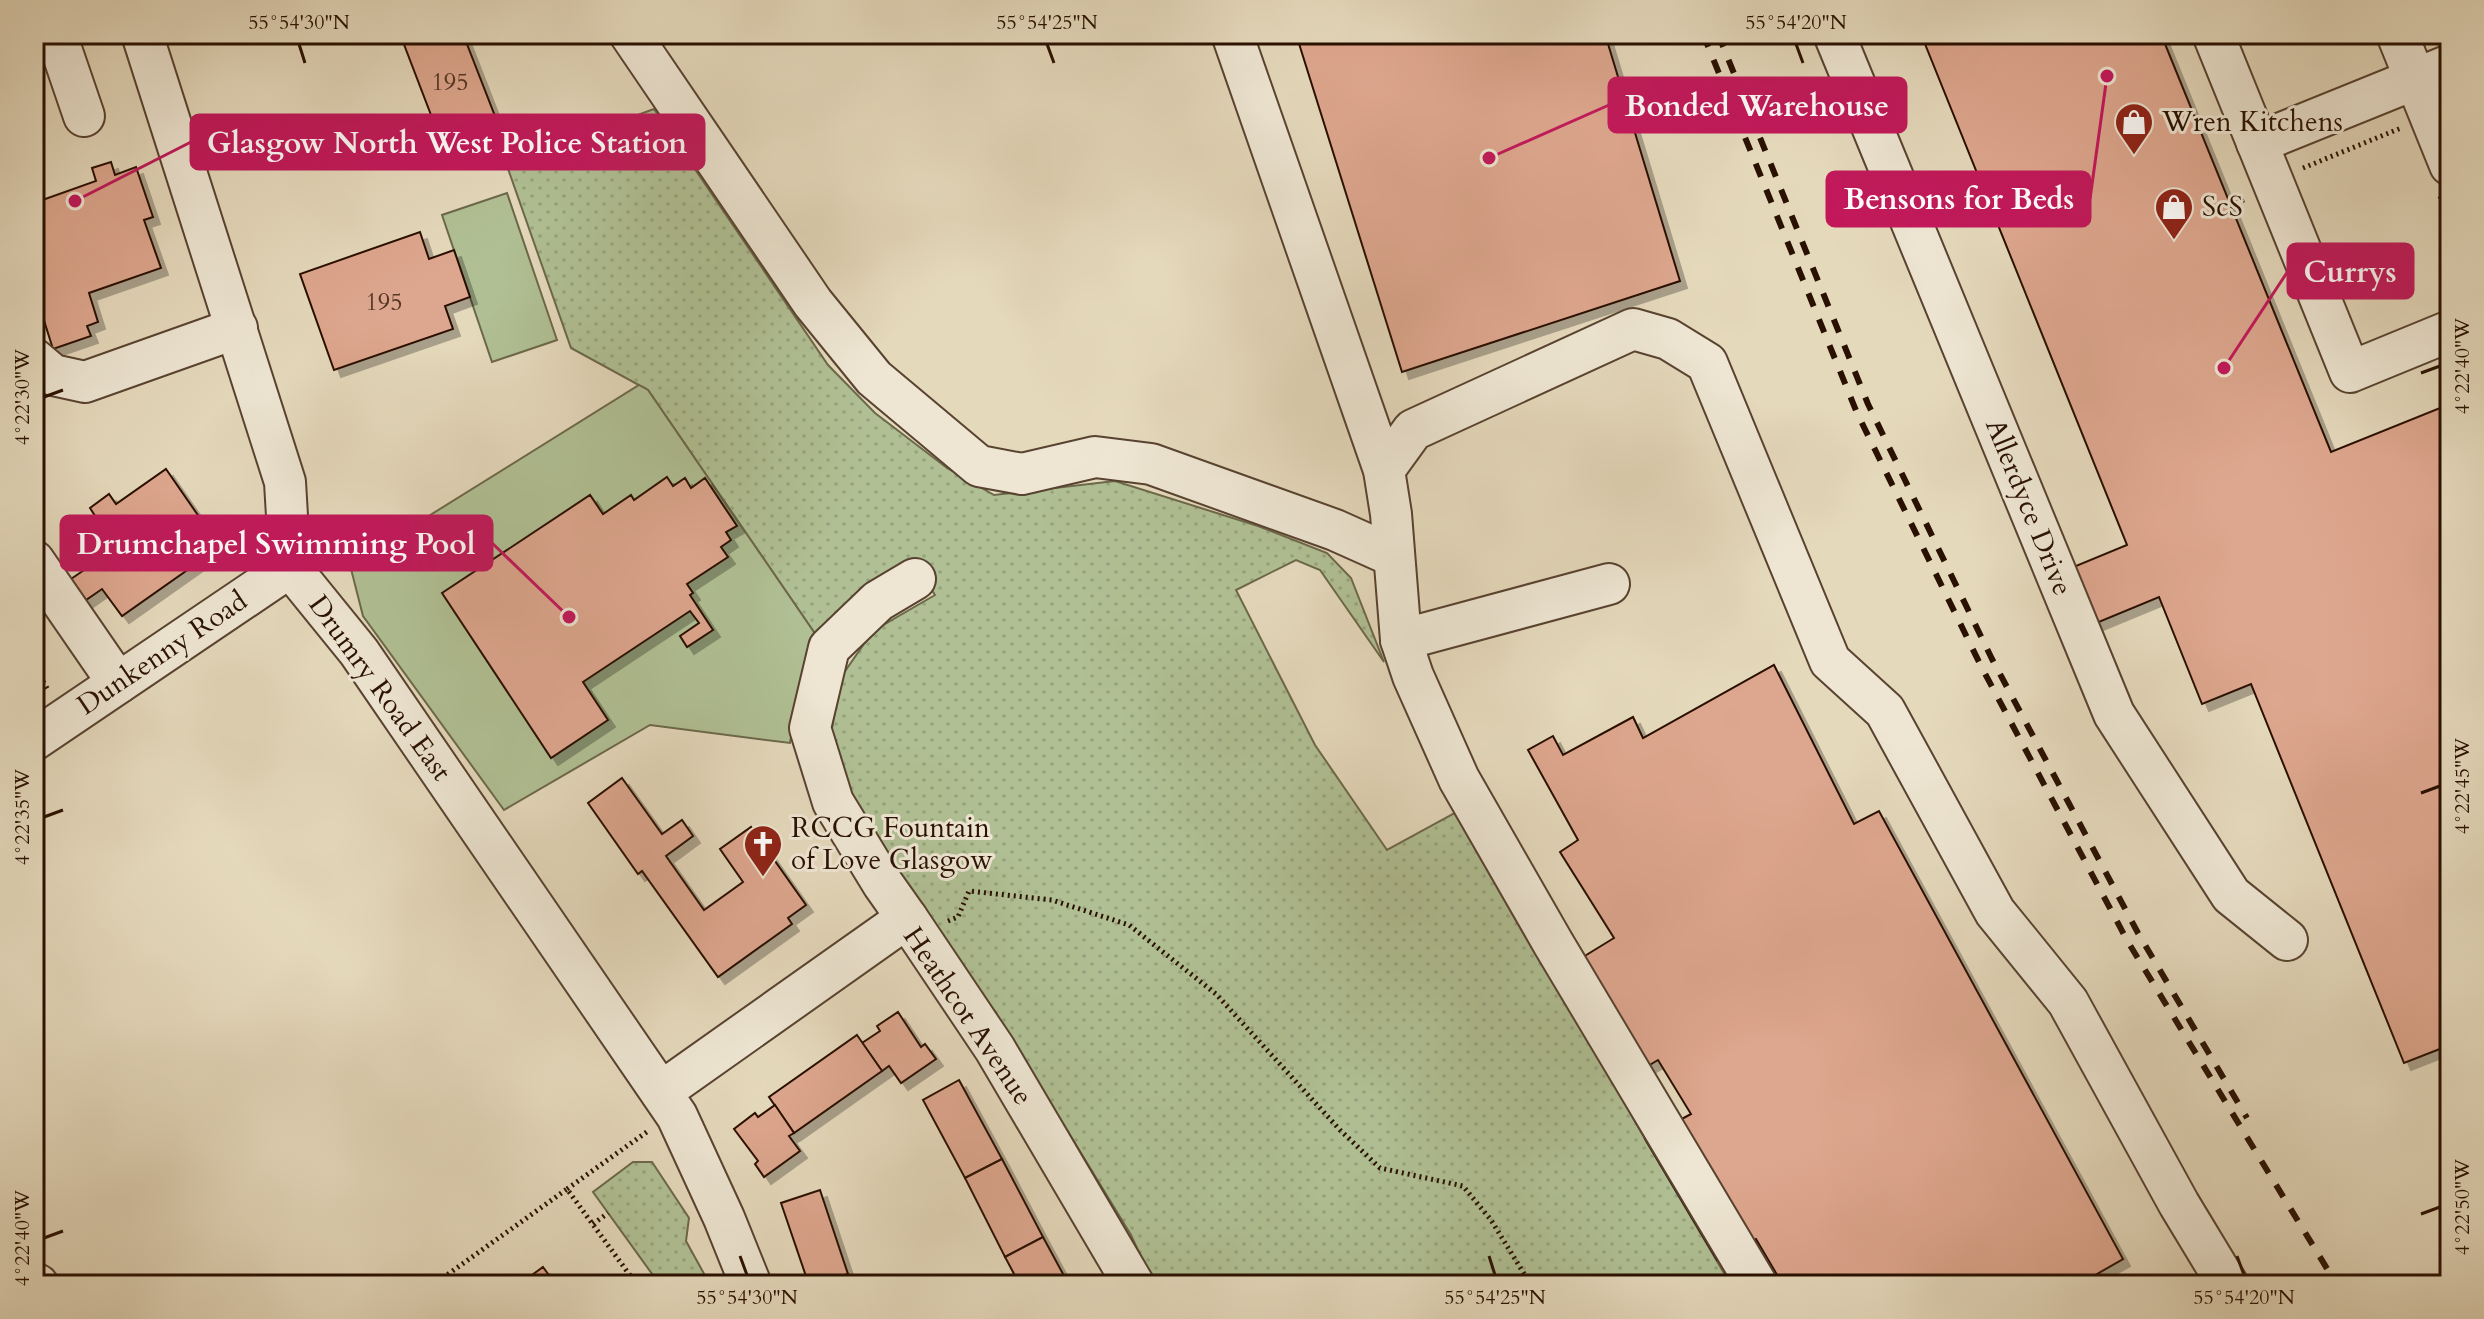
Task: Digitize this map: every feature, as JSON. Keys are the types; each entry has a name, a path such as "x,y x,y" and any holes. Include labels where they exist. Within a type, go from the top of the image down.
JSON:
{"street":[{"path":"56,34 84,116"},
{"name":"Drumry Road East","path":"142,34 285,482 290,567 359,652 669,1104 724,1218 751,1285"},
{"path":"630,34 813,303 874,378 979,466 1022,474 1095,457 1151,464 1335,530 1393,556"},
{"path":"1232,34 1384,470 1391,514 1401,640 1413,676 1459,779 1757,1285"},
{"name":"Allerdyce Drive","path":"1834,34 2114,714 2231,895 2287,940"},
{"path":"2213,34 2350,372 2450,331"},
{"path":"2397,34 2433,72 2430,117 2450,165"},
{"path":"2257,143 2433,72"},
{"path":"34,359 53,375 85,382 237,328"},
{"path":"1384,470 1413,430 1633,329 1668,339 1707,363 1830,661 1885,711 1995,912 2068,1002 2179,1204 2228,1285"},
{"path":"34,561 118,683"},
{"name":"Dunkenny Road","path":"34,740 290,567"},
{"path":"913,926 883,884 833,802 810,728 829,648 878,601 915,579"},
{"path":"1401,640 1609,584"},
{"name":"Heathcot Avenue","path":"669,1104 913,926 995,1049 1134,1285"}],"path":[{"path":"2231,205 2276,188 2286,175 2430,117"},
{"path":"913,926 958,917 969,891 1052,900 1129,925 1216,994 1340,1130 1380,1168 1463,1186 1491,1220 1531,1285"},
{"path":"433,1285 648,1131 669,1104"},
{"path":"567,1189 637,1285"},
{"path":"593,1224 608,1213"}],"green space":[{"path":"654,109 828,365 875,413 947,468 994,495 1115,481 1258,526 1327,553 1351,578 1384,662 1320,570 1296,560 1236,590 1315,745 1387,850 1460,810 1731,1285 1154,1285 1131,1235 996,1014 915,903 843,793 829,745 841,677 873,631 935,595 914,564 818,638 648,390 571,348 506,163"},
{"path":"507,193 557,340 492,362 442,215"},
{"path":"639,385 648,390 818,638 798,700 790,743 650,725 504,810 363,616 350,565"},
{"path":"633,1162 652,1162 689,1218 686,1241 708,1281 700,1285 660,1285 593,1192"}],"building":[{"path":"400,34 463,34 500,129 456,147 452,137 441,141"},
{"path":"1296,34 1605,34 1680,281 1402,372"},
{"path":"1921,34 2161,34 2331,452 2450,404 2450,1045 2404,1063 2251,684 2202,704 2159,597 2094,624 2071,568 2127,545"},
{"path":"111,162 115,175 136,167 153,217 144,220 161,268 89,293 98,322 87,326 91,336 53,349 41,311 34,313 34,203 96,181 92,168"},
{"path":"420,232 429,259 454,250 470,297 445,306 453,329 334,370 300,274"},
{"path":"166,469 220,547 122,616 102,589 86,600 71,579 87,568 67,540 97,519 90,508 109,494 116,504"},
{"path":"667,477 673,486 685,478 691,488 705,478 737,526 726,532 731,540 721,547 728,557 687,584 693,593 690,595 713,630 687,647 680,636 699,623 690,611 583,682 608,720 551,758 442,593 590,495 603,514 631,495 634,500"},
{"path":"1774,665 1854,824 1879,811 2123,1259 2078,1285 1783,1285 1756,1239 1717,1260 1645,1139 1691,1114 1658,1060 1616,1085 1552,976 1614,938 1560,852 1578,840 1528,750 1553,736 1563,755 1633,717 1643,738"},
{"name":"RCCG Fountain of Love Glasgow","path":"622,778 662,834 682,820 693,836 666,856 704,910 743,882 720,849 751,827 806,905 788,918 792,924 718,977 642,871 638,874 588,803"},
{"path":"898,1012 921,1047 925,1044 936,1059 901,1083 889,1066 882,1071 862,1043 880,1031 877,1026"},
{"path":"857,1035 882,1071 794,1133 769,1097"},
{"path":"959,1080 1002,1159 965,1178 923,1100"},
{"path":"775,1105 794,1133 789,1136 800,1151 764,1177 755,1164 758,1161 734,1129 755,1113 758,1117"},
{"path":"1002,1159 1043,1237 1005,1257 965,1178"},
{"path":"820,1190 848,1274 809,1285 781,1203"},
{"path":"1043,1237 1069,1285 1020,1285 1005,1257"},
{"path":"543,1267 556,1285 522,1285 521,1283"},
{"path":"848,1274 852,1285 815,1285"}],"railway":[{"path":"1703,34 1857,413 1982,668 2128,942 2337,1285"},
{"path":"1718,34 1868,404 1992,659 2138,933 2247,1118"}],"place":[{"name":"Bensons for Beds","path":"2107,76"},
{"name":"Wren Kitchens","path":"2134,156"},
{"name":"Bonded Warehouse","path":"1489,158"},
{"name":"Glasgow North West Police Station","path":"75,201"},
{"name":"ScS","path":"2174,241"},
{"name":"Currys","path":"2224,368"},
{"name":"Drumchapel Swimming Pool","path":"569,617"},
{"name":"RCCG Fountain of Love Glasgow","path":"763,878"}]}
